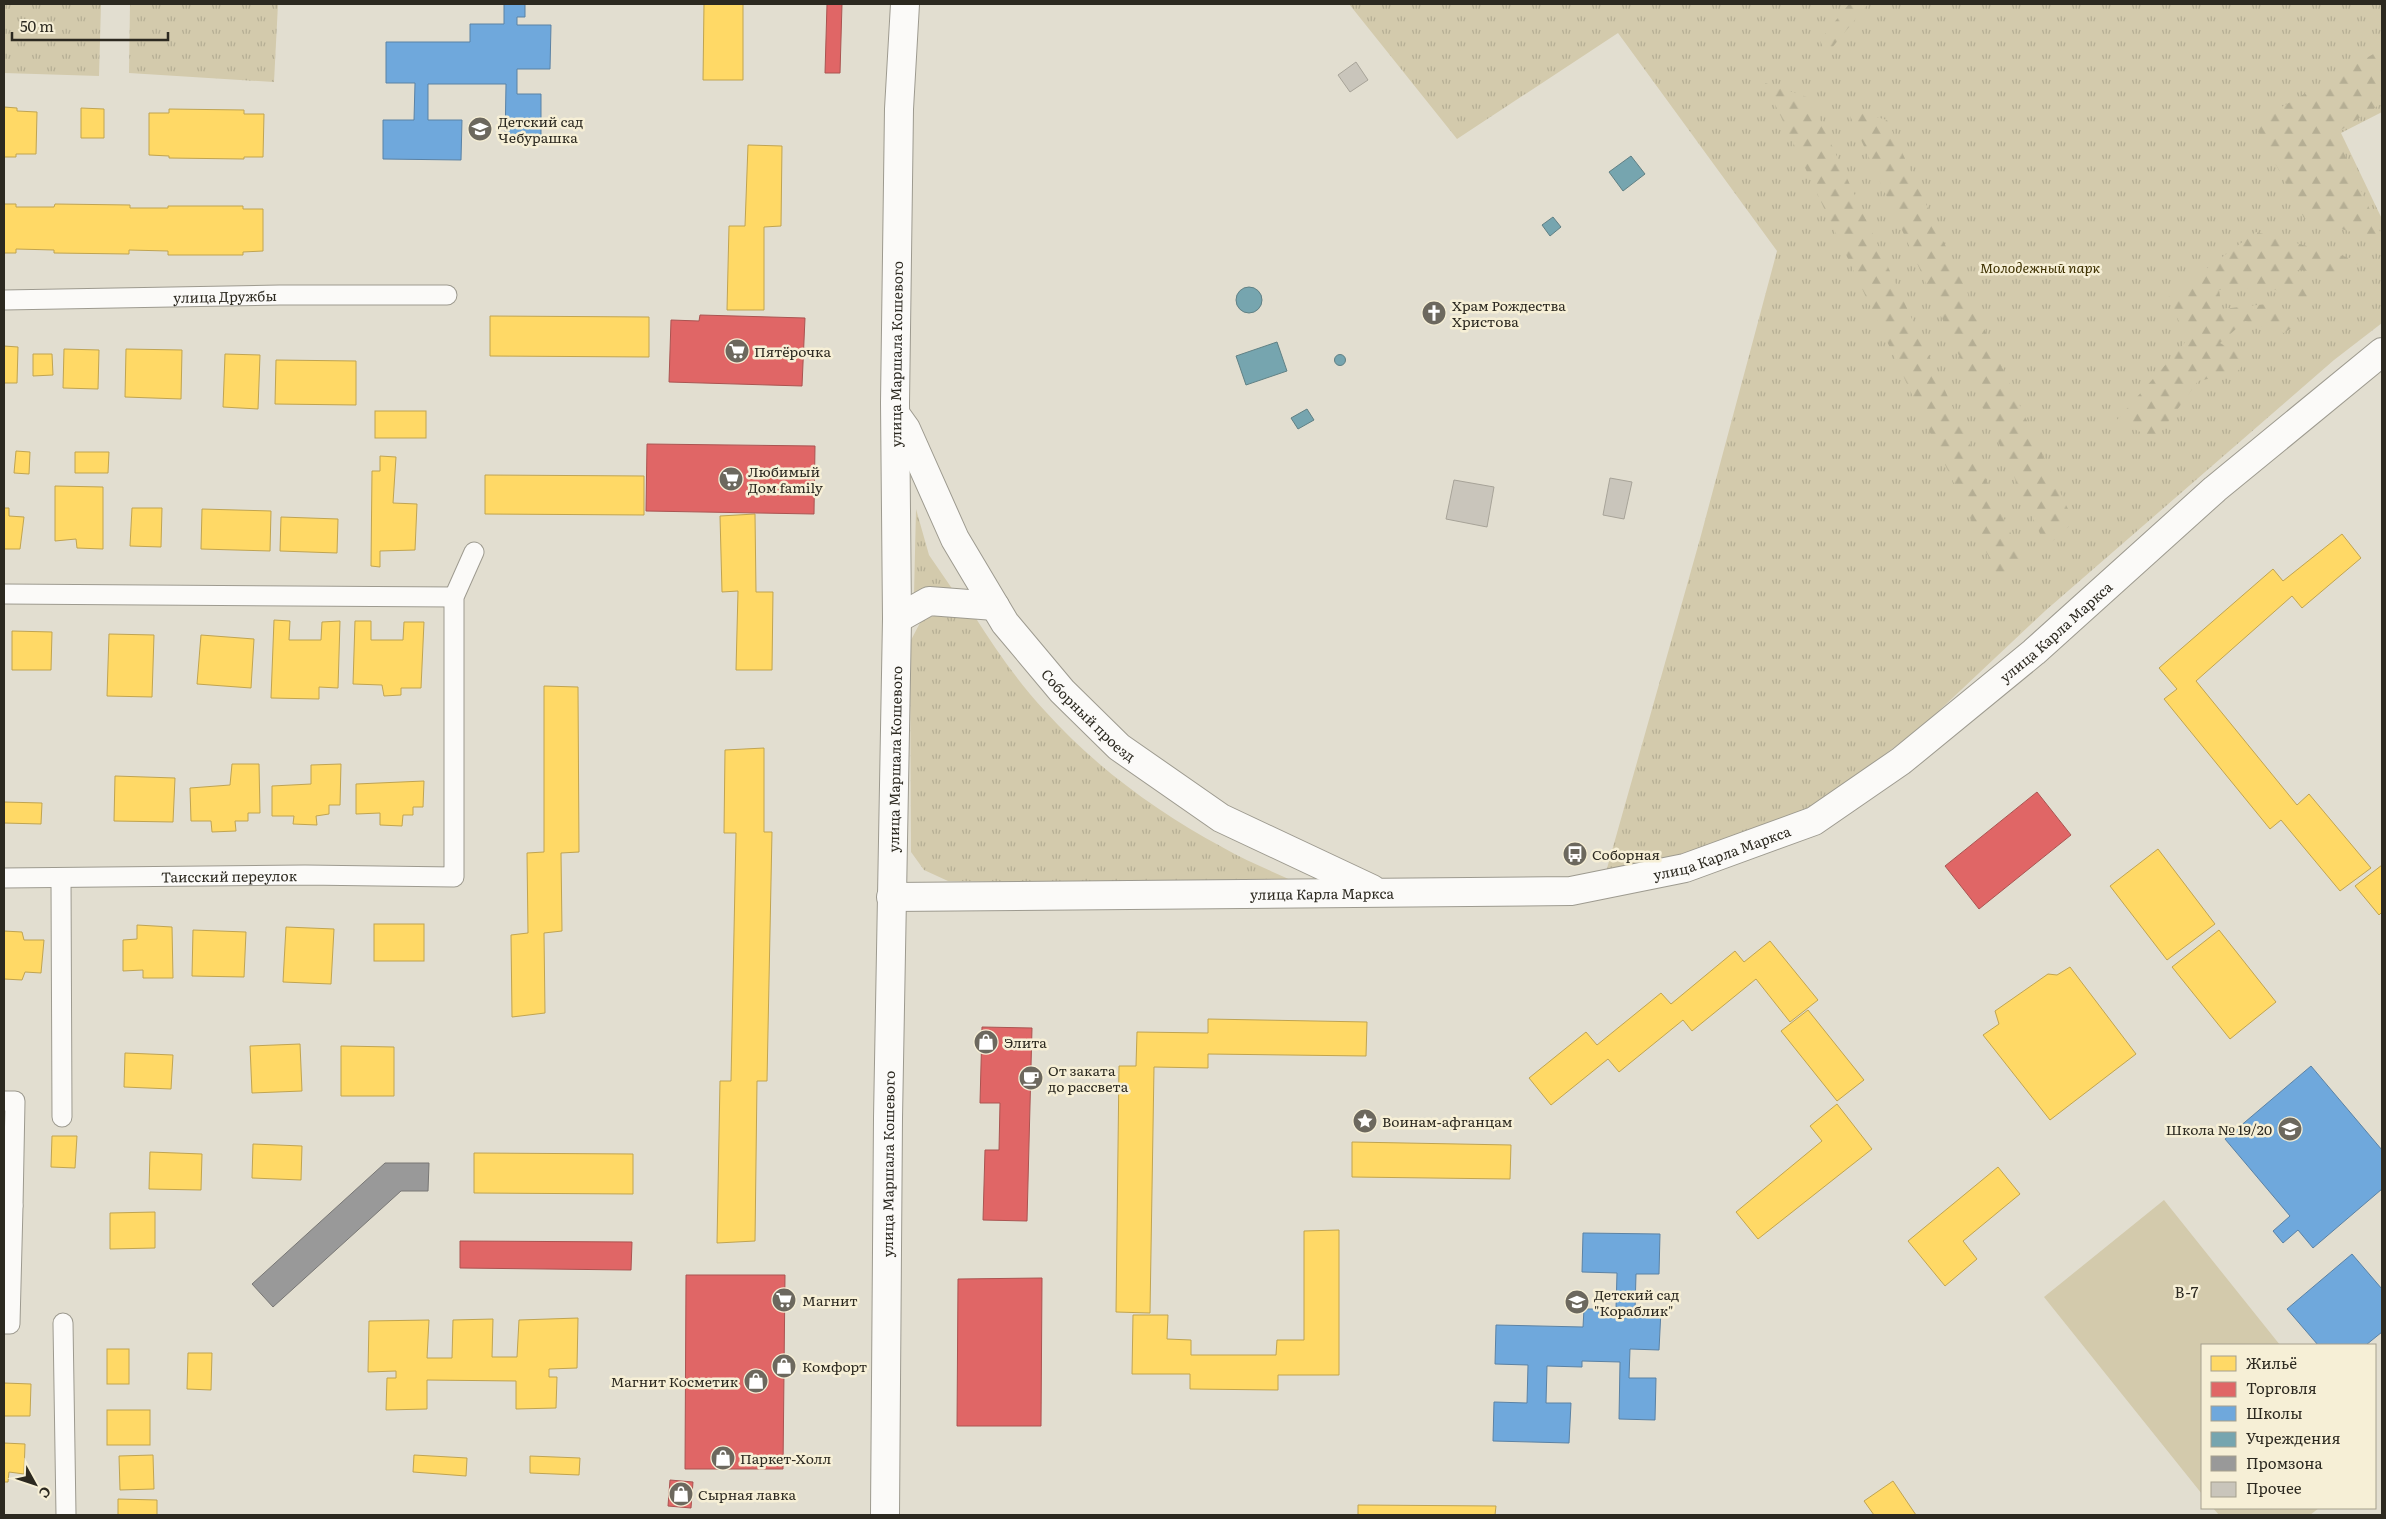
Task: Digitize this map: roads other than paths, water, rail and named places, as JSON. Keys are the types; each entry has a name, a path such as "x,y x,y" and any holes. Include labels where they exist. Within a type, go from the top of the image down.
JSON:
{"street":[{"name":"улица Маршала Кошевого","path":"885,1515 900,617 899,109 906,4"},
{"path":"901,422 909,4"},
{"name":"улица Дружбы","path":"4,300 280,295 447,296"},
{"name":"улица Карла Маркса","path":"895,900 1571,891 1684,868 1814,821 1901,761 2019,664 2215,489 2382,352"},
{"path":"1383,895 1573,897 1688,874 1814,829 1910,765 2039,658 2221,498 2382,365"},
{"name":"Соборный проезд","path":"901,422 955,540 1005,623 1062,691 1119,747 1222,818 1383,895"},
{"path":"4,594 454,597 474,552"},
{"name":"Таисский переулок","path":"4,878 305,875 454,877 454,597"},
{"path":"900,617 929,601 995,606"},
{"path":"61,878 62,1117"},
{"path":"892,1515 895,900"},
{"path":"4,1101 15,1101 8,1206 10,1324 4,1324"},
{"path":"63,1324 66,1515"}],"place":[{"name":"Детский сад Чебурашка","path":"480,129"},
{"name":"Храм Рождества Христова","path":"1434,313"},
{"name":"Пятёрочка","path":"737,351"},
{"name":"Любимый Дом family","path":"731,479"},
{"name":"Соборная","path":"1575,854"},
{"name":"Элита","path":"986,1042"},
{"name":"От заката до рассвета","path":"1031,1078"},
{"name":"Воинам-афганцам","path":"1365,1121"},
{"name":"Школа № 19/20","path":"2290,1129"},
{"name":"Магнит","path":"784,1300"},
{"name":"Детский сад \"Кораблик\"","path":"1577,1302"},
{"name":"Комфорт","path":"784,1366"},
{"name":"Магнит Косметик","path":"756,1381"},
{"name":"Паркет-Холл","path":"723,1458"},
{"name":"Сырная лавка","path":"681,1494"}],"district":[{"name":"В-7","path":"2187,1291"}],"park label":[{"name":"Молодежный парк","path":"2040,267"}]}
